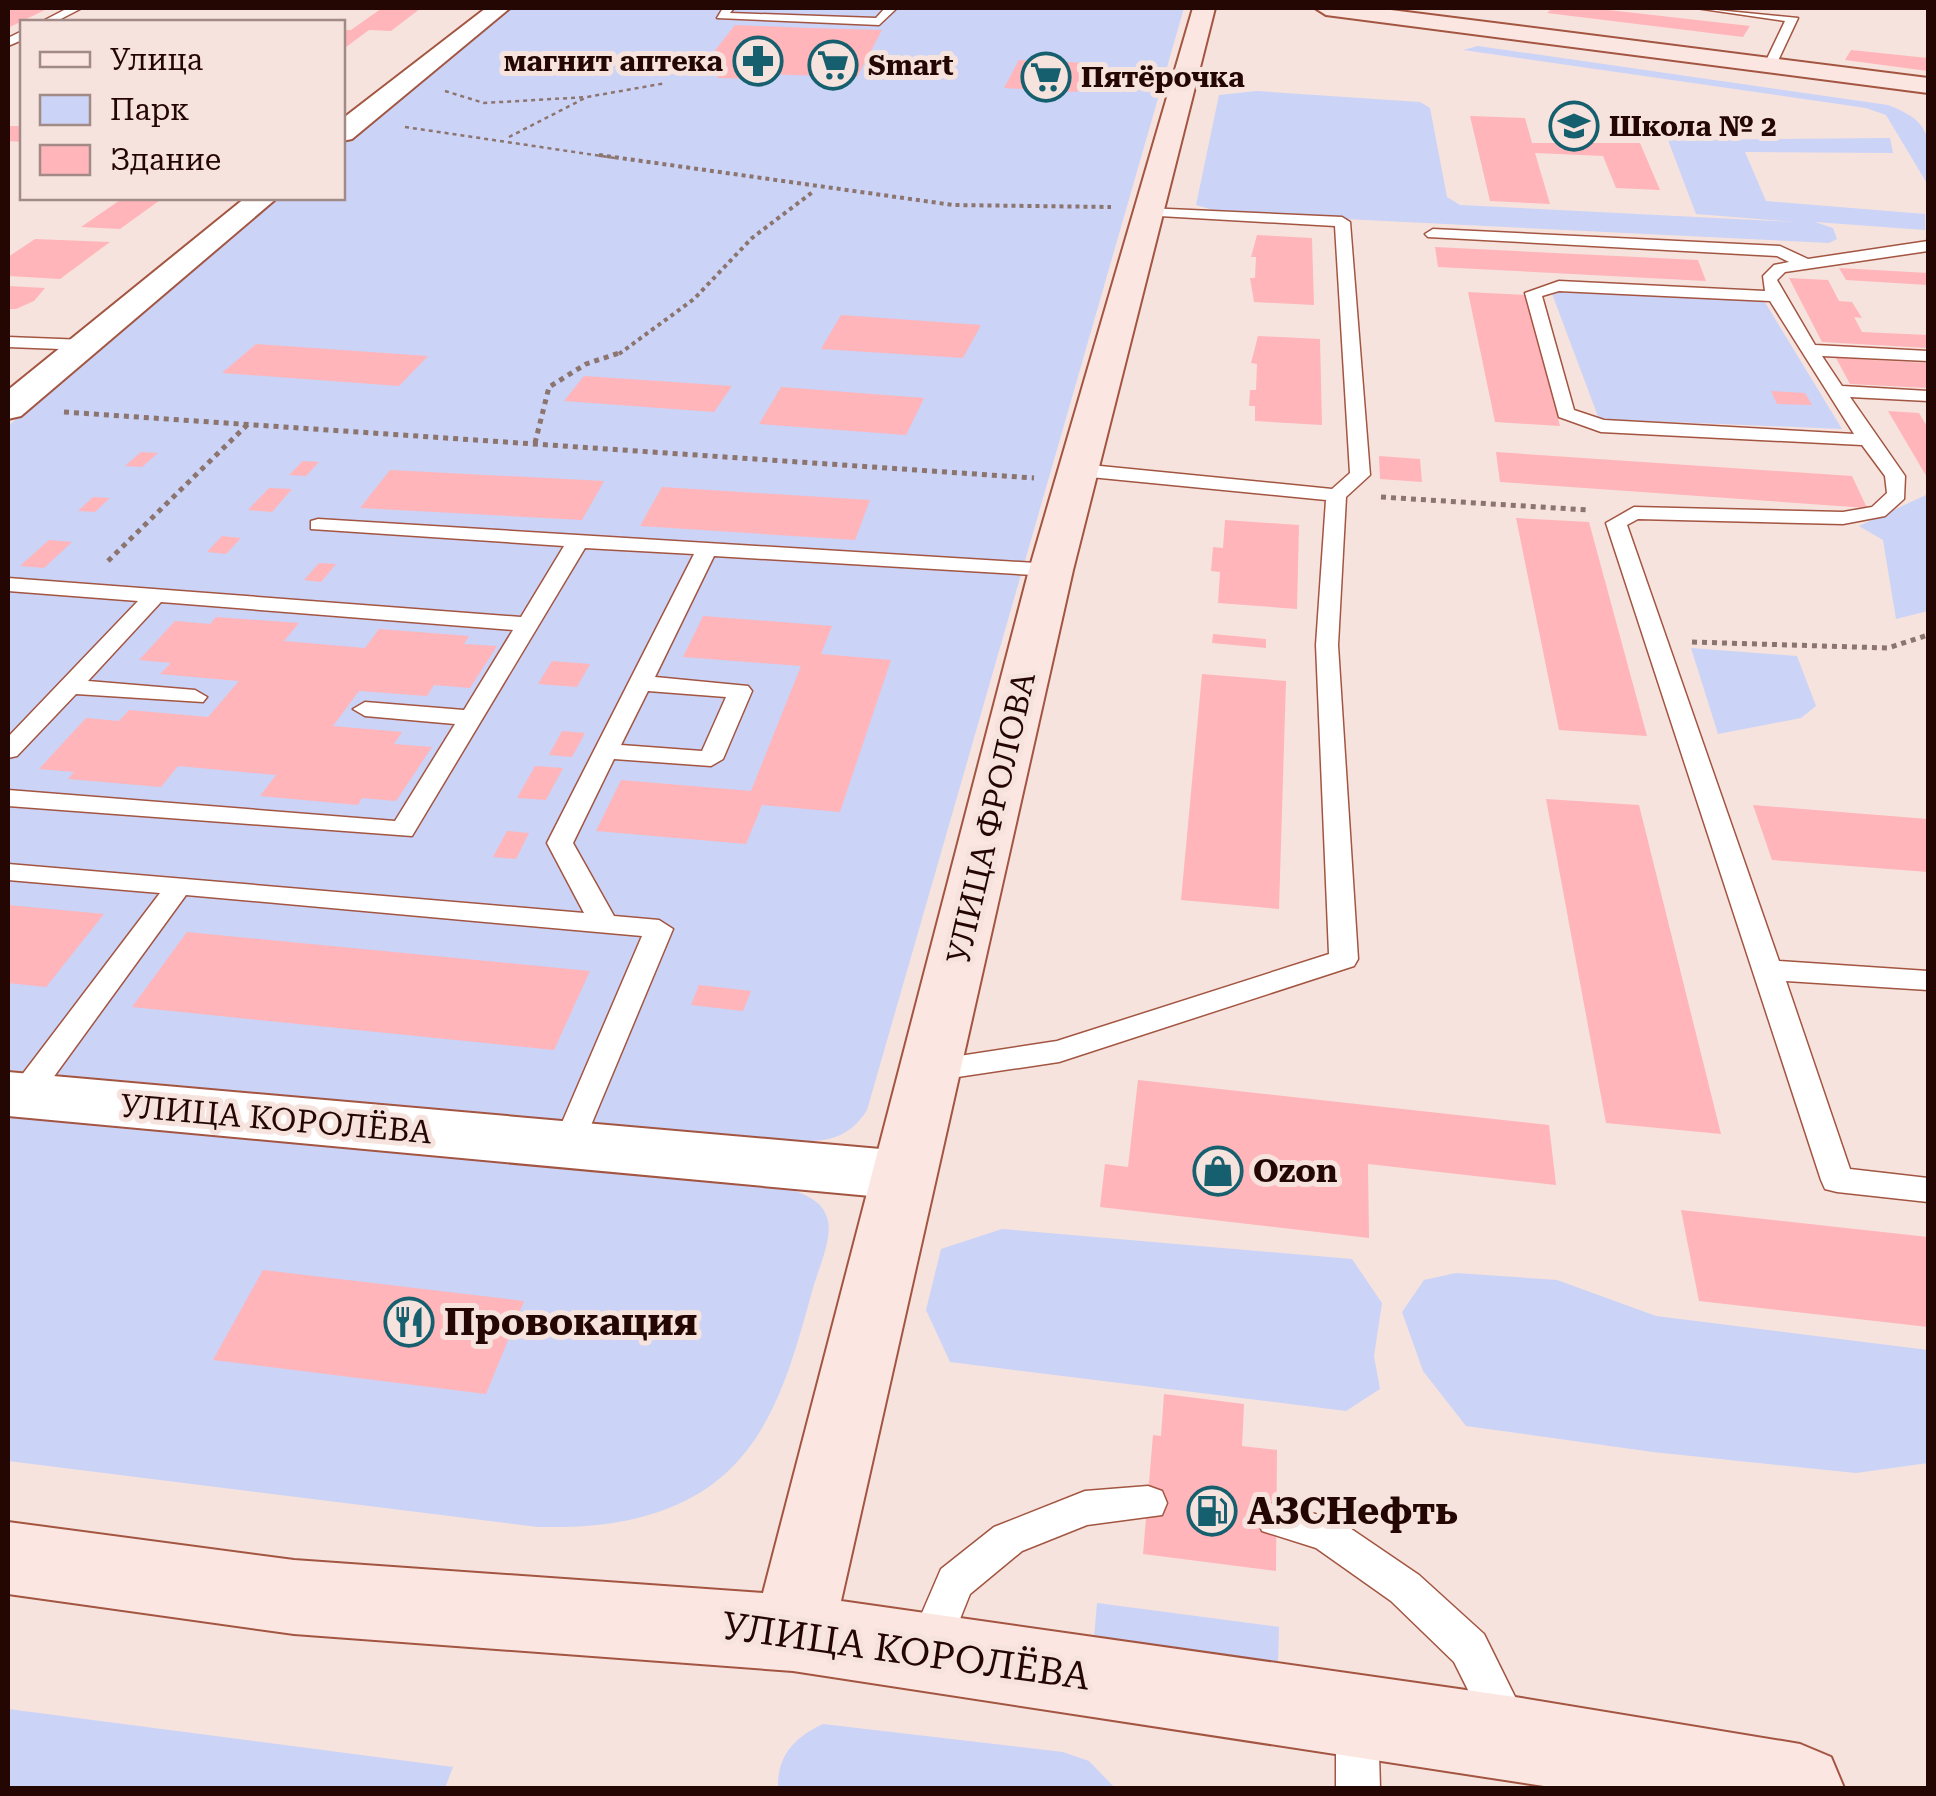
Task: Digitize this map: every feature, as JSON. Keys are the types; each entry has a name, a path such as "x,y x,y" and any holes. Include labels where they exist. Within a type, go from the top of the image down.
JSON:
{"street":[{"path":"352,121 499,8"},
{"name":"УЛИЦА ФРОЛОВА","path":"793,1633 1051,570 1204,8"},
{"path":"1326,8 1928,86"},
{"path":"8,408 260,200"},
{"name":"УЛИЦА КОРОЛЁВА","path":"15,1095 903,1176"},
{"name":"УЛИЦА КОРОЛЁВА","path":"8,1558 294,1596 793,1633 926,1651 1357,1753 1515,1739 1800,1788"}],"lane":[{"path":"51,20 76,8"},
{"path":"729,8 721,16 879,22 890,8"},
{"path":"1701,8 1792,18 1770,65"},
{"path":"1079,476 1336,495 1360,475 1342,222 1147,212"},
{"path":"1433,234 1780,251 1804,264"},
{"path":"1928,246 1780,268 1769,280 1775,296 1895,476 1897,495 1878,512 1802,519 1634,512 1616,523 1837,1180 1928,1190"},
{"path":"1856,256 1873,264 1910,266"},
{"path":"1775,296 1559,286 1532,292 1566,413 1601,426 1868,440"},
{"path":"8,342 86,345"},
{"path":"1810,350 1928,356"},
{"path":"1837,392 1928,396"},
{"path":"932,1070 1058,1051 1344,960 1326,645 1336,495"},
{"path":"318,525 1051,570"},
{"path":"8,798 403,830 578,541"},
{"path":"604,924 560,843 707,549"},
{"path":"8,584 529,624"},
{"path":"8,751 155,596"},
{"path":"606,751 711,759 740,691 640,683"},
{"path":"69,686 195,696"},
{"path":"365,710 472,718"},
{"path":"8,872 658,929 568,1146"},
{"path":"15,1095 180,886"},
{"path":"1768,970 1928,980"},
{"path":"926,1651 955,1582 1008,1540 1085,1508 1148,1503"},
{"path":"1276,1519 1327,1534 1406,1588 1469,1648 1515,1739"}],"path":[{"path":"442,90 484,103 587,97 666,83"},
{"path":"506,138 587,97"},
{"path":"352,121 506,138 815,190 974,208 1074,202 1147,212"},
{"path":"535,443 549,387 586,364 616,356 679,310 752,238 815,190"},
{"path":"64,412 1079,476"},
{"path":"78,590 250,423"},
{"path":"1336,495 1634,512"},
{"path":"1656,641 1888,648 1928,634"}],"green space":[{"path":"506,8 1184,8 867,1110 836,1137 794,1141 8,1070 8,426 274,200 345,200 345,141"},
{"path":"1478,46 1888,105 1914,119 1926,134 1928,185 1886,115 1866,108 1463,50"},
{"path":"1257,91 1420,102 1430,108 1447,197 1460,205 1796,222 1696,214 1668,140 1890,138 1893,153 1745,152 1766,201 1925,214 1925,230 1815,222 1833,228 1837,239 1829,243 1224,213 1196,205 1219,95"},
{"path":"1551,291 1763,299 1842,429 1599,419"},
{"path":"1926,495 1928,611 1896,619 1883,540 1859,526"},
{"path":"1691,648 1797,656 1816,706 1801,718 1718,734"},
{"path":"8,1116 781,1187 803,1194 822,1207 828,1221 828,1237 786,1377 760,1432 720,1478 676,1505 638,1518 598,1525 538,1527 8,1461"},
{"path":"1002,1229 1352,1259 1382,1303 1374,1356 1380,1389 1346,1411 950,1362 926,1310 941,1249"},
{"path":"1456,1273 1557,1280 1656,1316 1928,1350 1928,1463 1856,1473 1653,1452 1466,1426 1423,1371 1402,1312 1424,1280"},
{"path":"1097,1603 1279,1627 1278,1662 1094,1638"},
{"path":"8,1709 453,1767 445,1788 8,1788"},
{"path":"823,1724 1063,1752 1089,1761 1115,1788 778,1788 781,1766 790,1748"}],"building":[{"path":"8,8 49,8 20,20 8,28"},
{"path":"382,8 421,8 391,31 369,30 345,48 345,30 351,30"},
{"path":"1553,8 1591,8 1750,26 1743,37 1547,13"},
{"path":"735,25 882,30 857,77 762,74 758,79 717,78 721,72 699,71"},
{"path":"1851,50 1928,58 1928,71 1845,60"},
{"name":"Пятёрочка","path":"1019,60 1089,63 1077,92 1004,88"},
{"path":"1470,116 1525,118 1532,143 1640,143 1660,190 1616,188 1603,156 1535,153 1550,204 1490,201"},
{"path":"8,126 20,126 20,142 8,141"},
{"path":"120,200 160,200 120,229 81,227"},
{"path":"1257,235 1312,238 1314,305 1254,302 1250,278 1255,278 1256,257 1251,257"},
{"path":"35,239 110,242 60,279 8,276 8,257"},
{"path":"1435,247 1698,260 1706,281 1438,267"},
{"path":"1839,268 1928,273 1928,285 1846,280"},
{"path":"1789,278 1828,280 1839,301 1852,302 1862,318 1854,317 1862,332 1928,335 1928,348 1822,342"},
{"path":"8,286 45,288 34,301 8,309"},
{"path":"1468,292 1526,295 1560,426 1495,422"},
{"path":"841,315 981,325 963,358 821,349"},
{"path":"1258,336 1320,339 1322,425 1255,421 1255,406 1249,406 1250,390 1256,390 1257,364 1251,363"},
{"path":"256,344 428,356 399,386 222,373"},
{"path":"1836,358 1928,363 1928,388 1850,384"},
{"path":"584,376 732,386 714,412 564,401"},
{"path":"781,387 924,398 906,435 759,424"},
{"path":"1771,391 1805,393 1812,405 1777,404"},
{"path":"1888,411 1919,413 1928,428 1928,479"},
{"path":"141,452 158,453 142,467 125,466"},
{"path":"1496,452 1852,476 1867,508 1500,482"},
{"path":"1379,456 1420,459 1422,482 1380,479"},
{"path":"303,461 319,462 306,476 289,475"},
{"path":"390,470 604,481 582,520 360,508"},
{"path":"662,487 870,500 855,540 640,526"},
{"path":"269,488 292,489 272,512 248,510"},
{"path":"93,497 110,498 95,512 78,511"},
{"path":"1516,518 1589,522 1647,736 1559,730"},
{"path":"1225,520 1299,525 1297,609 1218,603 1220,572 1211,571 1213,547 1223,548"},
{"path":"222,536 241,538 226,554 207,552"},
{"path":"49,540 72,542 44,568 20,566"},
{"path":"319,563 336,564 321,582 304,580"},
{"path":"703,616 832,626 821,654 891,660 840,812 762,805 746,844 596,831 621,780 751,791 801,666 683,657"},
{"path":"216,617 299,623 284,641 365,648 379,629 469,636 464,644 497,646 470,688 434,685 427,696 359,691 333,726 402,732 394,744 432,747 396,801 362,798 358,805 260,796 276,775 178,766 161,787 68,779 74,772 39,769 86,718 119,721 129,710 208,717 239,681 160,674 171,663 139,660 175,621 210,624"},
{"path":"1213,634 1266,639 1266,648 1212,643"},
{"path":"552,661 590,664 577,687 538,684"},
{"path":"1202,674 1286,681 1279,909 1181,900"},
{"path":"562,731 585,733 572,757 549,755"},
{"path":"535,766 563,768 546,800 517,798"},
{"path":"1546,799 1639,805 1721,1134 1606,1123"},
{"path":"1753,805 1928,819 1928,872 1772,860"},
{"path":"507,831 529,833 516,859 493,857"},
{"path":"8,905 104,914 46,987 8,983"},
{"path":"187,932 590,971 554,1050 132,1007"},
{"path":"699,985 751,991 743,1011 691,1005"},
{"path":"1138,1080 1549,1125 1556,1185 1368,1164 1369,1238 1100,1207 1105,1164 1128,1167"},
{"path":"1681,1210 1928,1237 1928,1327 1699,1301"},
{"path":"263,1270 524,1301 486,1394 213,1360"},
{"path":"1164,1394 1244,1404 1242,1446 1277,1450 1276,1571 1143,1554 1153,1435 1161,1436"}],"place":[{"name":"магнит аптека","path":"758,61"},
{"name":"Smart","path":"833,65"},
{"name":"Пятёрочка","path":"1046,77"},
{"name":"Школа № 2","path":"1574,126"},
{"name":"Ozon","path":"1218,1171"},
{"name":"Провокация","path":"409,1322"},
{"name":"АЗСНефть","path":"1212,1511"}]}
